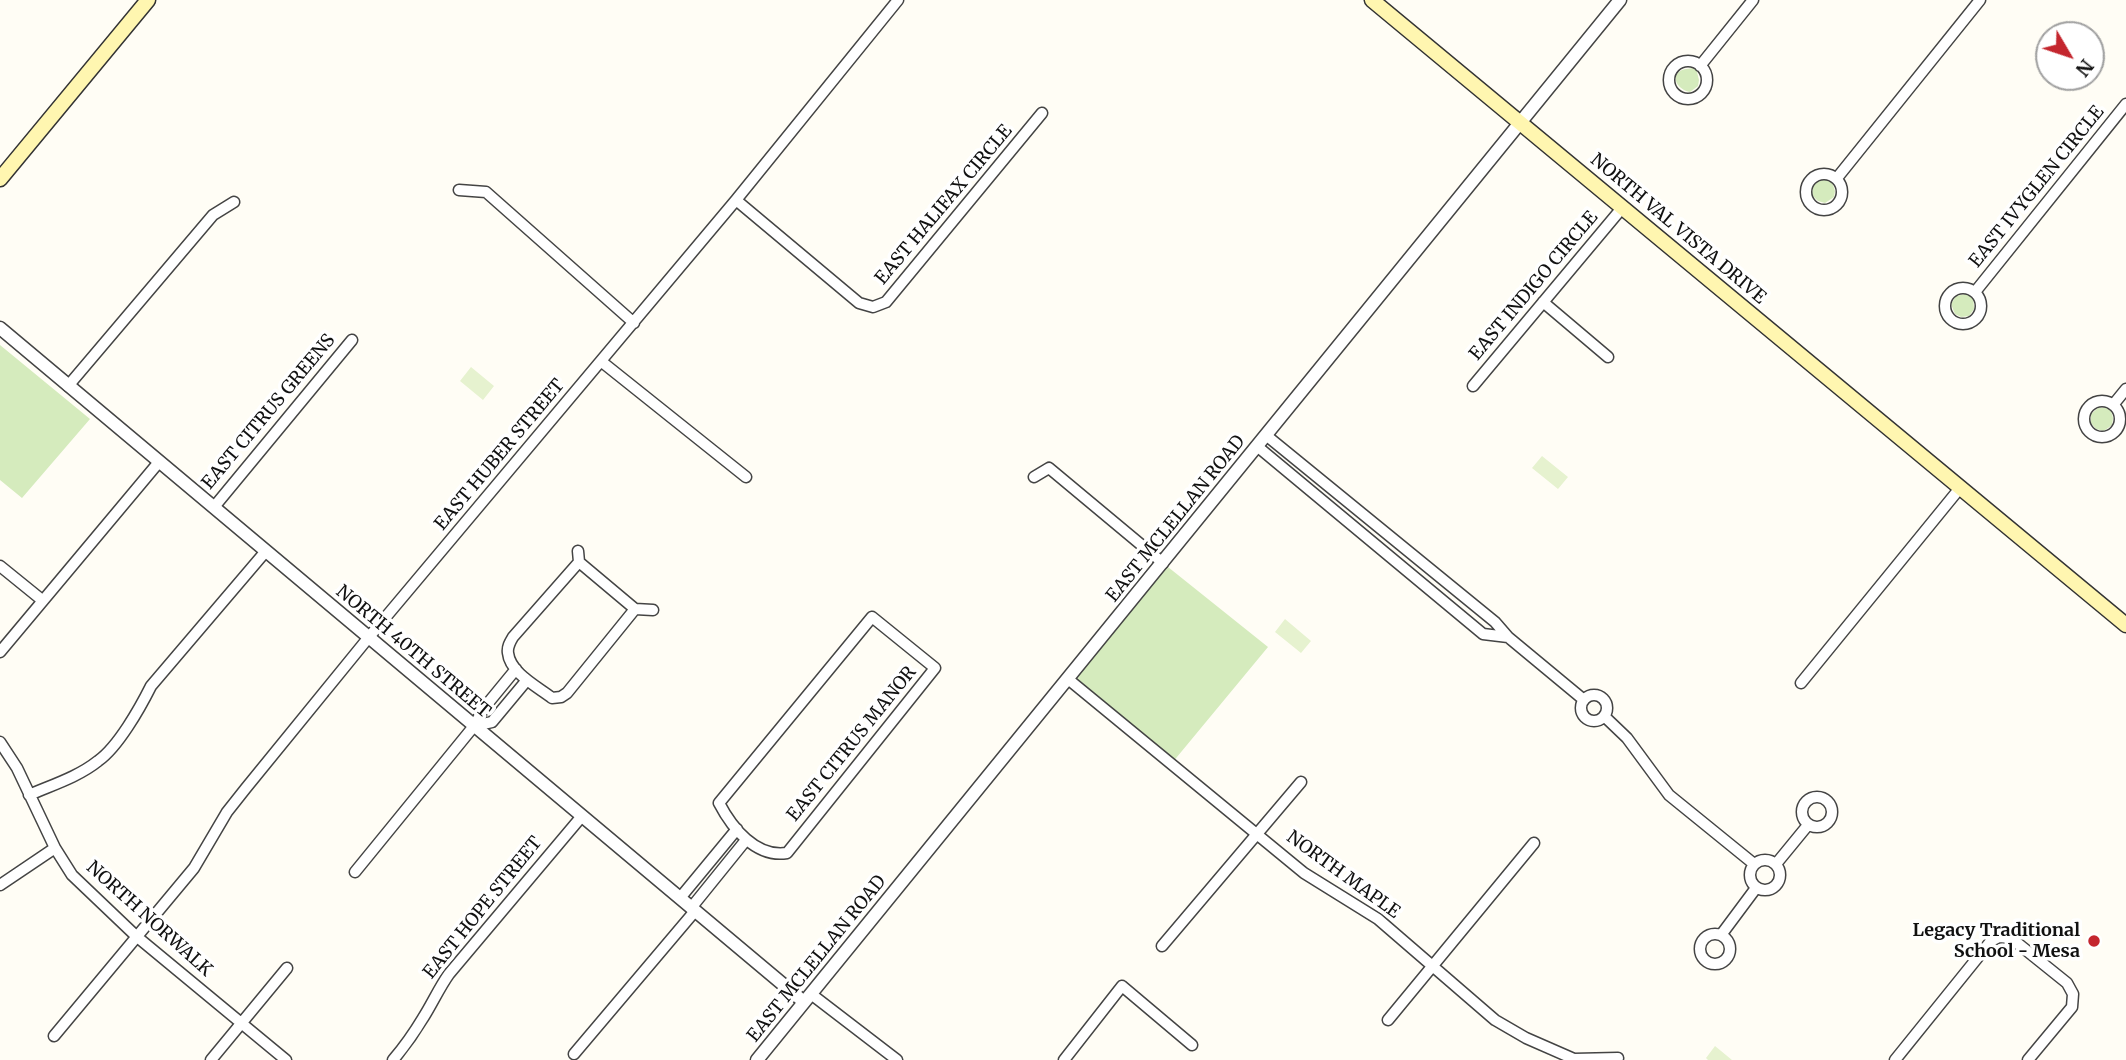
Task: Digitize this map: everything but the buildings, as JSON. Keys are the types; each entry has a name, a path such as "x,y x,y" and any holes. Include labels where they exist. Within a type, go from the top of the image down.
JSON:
{"main road":[{"path":"0,179 148,0"},
{"name":"NORTH VAL VISTA DRIVE","path":"1371,0 2126,625"}],"street":[{"name":"EAST HUBER STREET","path":"54,1036 194,868 227,812 369,637 602,362 898,0"},
{"name":"EAST MCLELLAN ROAD","path":"757,1060 1620,0"},
{"path":"1700,66 1753,0"},
{"path":"1837,178 1980,0"},
{"name":"EAST IVYGLEN CIRCLE","path":"1975,292 2126,104"},
{"name":"EAST HALIFAX CIRCLE","path":"736,200 859,303 873,307 886,302 1042,113"},
{"path":"458,190 486,192 634,323"},
{"path":"68,386 213,215 234,202"},
{"name":"EAST INDIGO CIRCLE","path":"1473,386 1622,208"},
{"path":"1543,302 1608,357"},
{"name":"NORTH 40TH STREET","path":"0,328 693,909 807,998"},
{"name":"EAST CITRUS GREENS","path":"214,507 352,340"},
{"path":"602,362 747,477"},
{"path":"2113,405 2126,389"},
{"path":"1267,436 1494,622 1508,637 1584,700"},
{"path":"1258,447 1483,634 1508,637"},
{"path":"1285,467 1293,457"},
{"path":"0,652 159,462"},
{"path":"1034,477 1049,468 1163,563"},
{"path":"1301,481 1309,471"},
{"path":"1801,682 1960,488"},
{"path":"1332,509 1343,498"},
{"path":"29,795 69,778 99,761 138,711 151,686 266,551"},
{"path":"635,609 567,694 561,697 552,698 527,680 510,661 507,650 513,637 578,556 635,609 653,610"},
{"path":"0,566 42,600"},
{"path":"1442,601 1453,589"},
{"name":"EAST CITRUS MANOR","path":"872,617 935,668 787,853 773,855 746,840 737,829 719,803 872,617"},
{"path":"355,872 474,726 484,708 516,669"},
{"name":"NORTH MAPLE","path":"1068,679 1304,873 1378,919 1496,1020 1527,1038 1574,1059"},
{"path":"474,726 492,722 527,680"},
{"path":"501,687 513,697"},
{"path":"1591,696 1601,698 1606,706 1604,716 1595,721 1585,718 1581,709 1584,700 1591,696"},
{"path":"1604,716 1627,738 1669,795 1754,864"},
{"name":"NORTH NORWALK","path":"0,742 17,768 55,848 72,875 136,936 286,1060"},
{"path":"1162,946 1301,782"},
{"name":"EAST HOPE STREET","path":"393,1060 414,1032 449,974 582,816"},
{"path":"1776,864 1808,825"},
{"path":"680,898 737,829"},
{"path":"574,1054 746,840"},
{"path":"1388,1020 1534,843"},
{"path":"0,885 55,848"},
{"path":"1769,860 1776,864 1781,875 1778,884 1765,890 1756,888 1750,879 1754,864 1769,860"},
{"path":"1721,935 1756,888"},
{"path":"1895,1060 1991,941 1999,937 2011,938 2067,983 2073,994 2072,1007 2028,1060"},
{"path":"211,1060 287,968"},
{"path":"1064,1060 1122,986 1192,1045"},
{"path":"807,998 897,1060"},
{"path":"1574,1059 1618,1058"}],"green space":[{"path":"1696,68 1698,86 1690,92 1682,89 1676,79 1678,73"},
{"path":"1831,179 1834,197 1825,203 1818,201 1812,195 1813,186 1820,180"},
{"path":"1973,295 1974,309 1969,316 1961,317 1955,314 1951,304 1956,296"},
{"path":"0,345 90,419 22,498 0,480"},
{"path":"471,367 494,386 483,400 460,381"},
{"path":"2110,407 2112,425 2104,431 2096,429 2091,423 2091,414 2098,408"},
{"path":"1542,456 1568,477 1558,489 1532,468"},
{"path":"1163,563 1268,647 1172,763 1068,679"},
{"path":"1285,619 1311,641 1301,653 1275,632"},
{"path":"1715,1046 1732,1060 1708,1060 1706,1058"}],"place":[{"name":"Legacy Traditional School - Mesa","path":"2094,941"}]}
